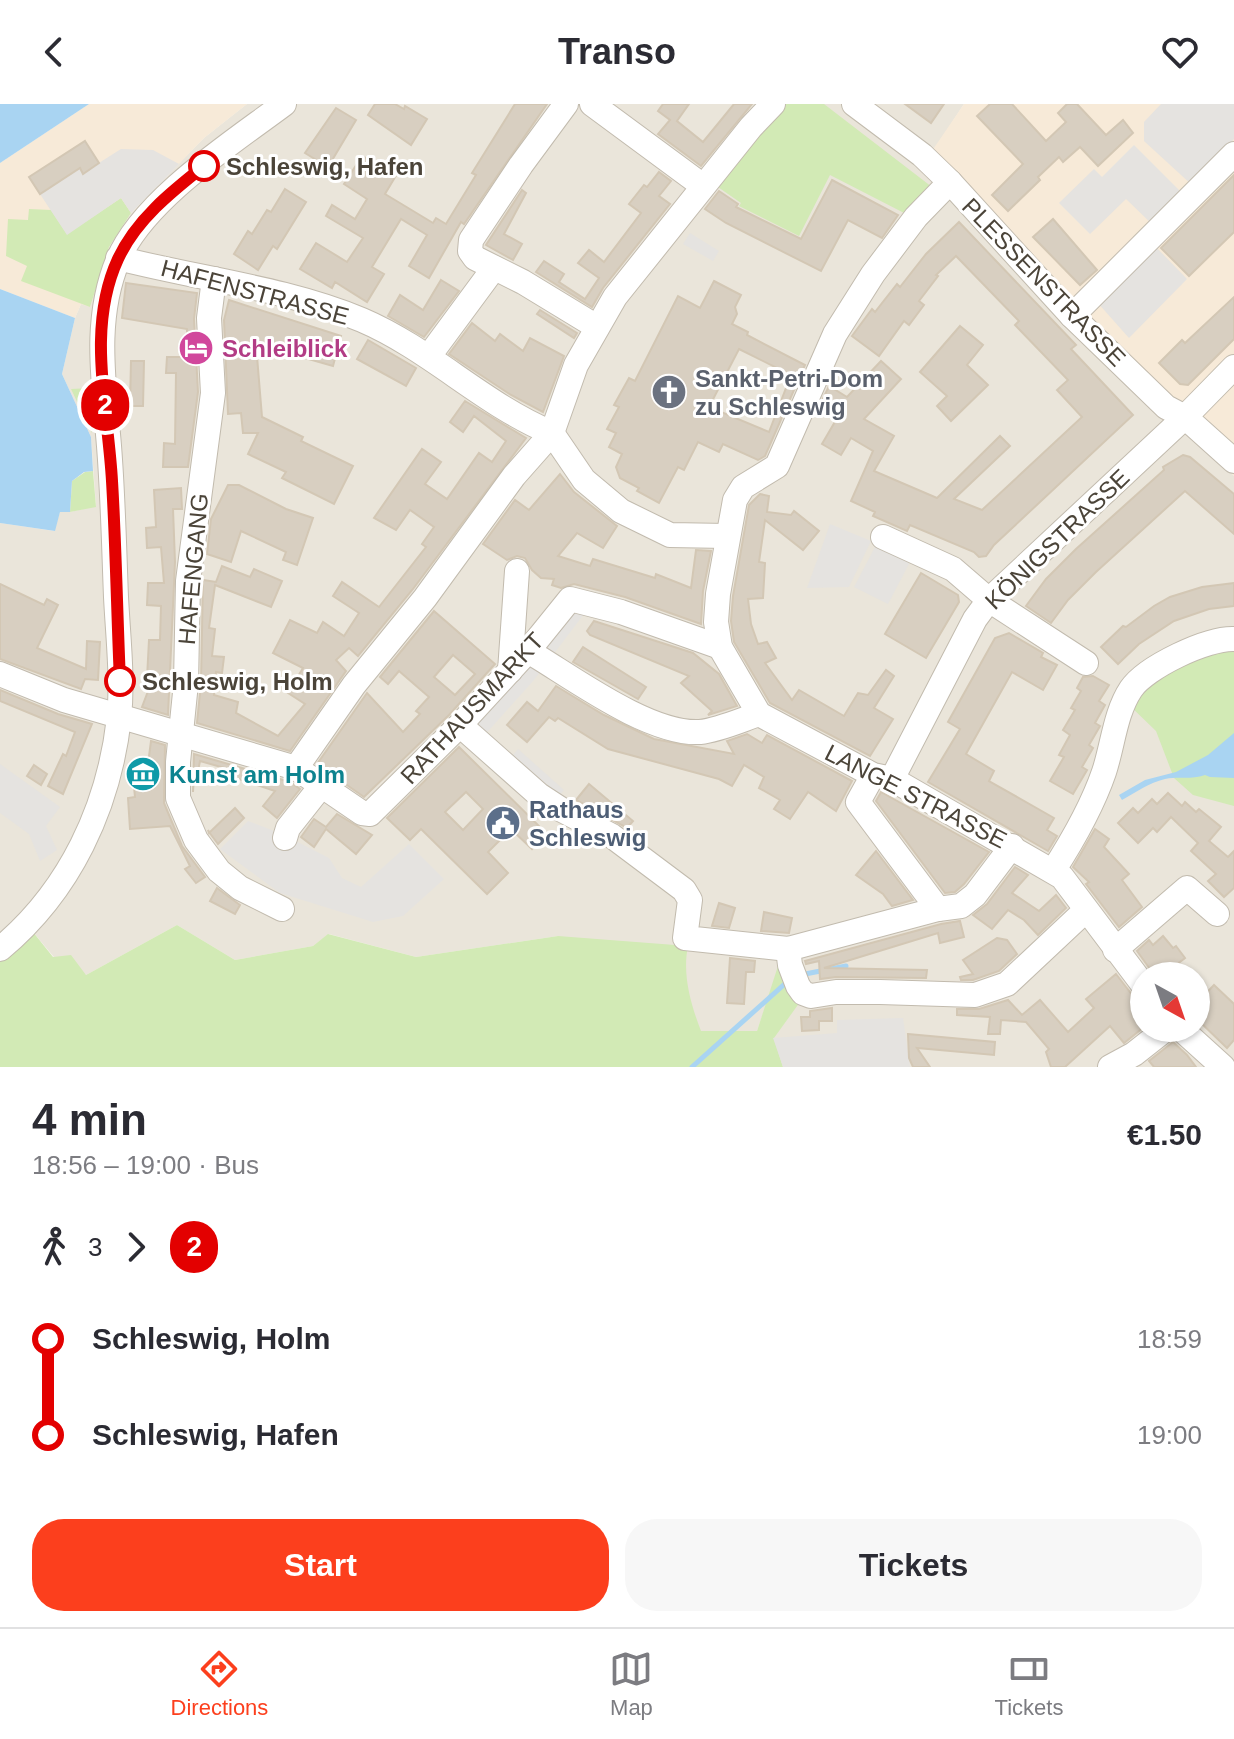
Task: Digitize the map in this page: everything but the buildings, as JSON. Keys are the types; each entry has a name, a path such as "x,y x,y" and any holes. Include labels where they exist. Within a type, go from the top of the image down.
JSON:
{"street":[{"path":"0,949 54,893 81,851 99,808 111,767 119,717 112,479 101,360 102,316 118,258 140,223 168,195 284,104"},
{"path":"566,104 471,240 470,251 475,258 523,282 597,327"},
{"path":"592,104 703,186"},
{"path":"296,768 354,685 425,598 514,476 552,433 576,365 615,297 751,127 773,104"},
{"name":"PLESSENSTRASSE","path":"854,104 922,155 1072,316 1166,407 1185,417 1234,461"},
{"path":"1072,316 1234,154"},
{"path":"528,651 629,711 667,729 701,732 759,714 720,647 716,622 735,500 743,487 777,466 835,334 873,274 916,217 950,182"},
{"name":"HAFENSTRASSE","path":"118,258 324,306 364,321 429,356 533,425 552,433"},
{"path":"429,356 494,268"},
{"name":"HAFENGANG","path":"214,279 209,318 213,393 188,581 186,683 178,798 196,840 219,871 240,888 282,909"},
{"name":"KÖNIGSTRASSE","path":"938,909 858,802 883,777 989,600 1185,417 1234,367"},
{"path":"552,433 584,480 621,511 670,535 727,536"},
{"path":"883,537 953,569 989,600 1086,663"},
{"path":"510,671 517,571"},
{"name":"RATHAUSMARKT","path":"322,785 362,813 370,814 460,725 528,651 570,599 621,612 720,647"},
{"path":"1053,871 1084,819 1104,772 1116,726 1132,687 1174,656 1223,638 1234,639"},
{"path":"0,674 64,700 296,768 322,785 288,828 285,838"},
{"name":"LANGE STRASSE","path":"759,714 1012,846 1062,877 1130,969"},
{"path":"460,725 539,795 612,836 684,890 690,900 685,938 792,967 938,909 961,906 975,895 1012,846"},
{"path":"1115,950 1187,888 1217,914"},
{"path":"792,967 803,993 811,996 836,992 975,995 1007,984 1086,910"},
{"path":"1110,1067 1149,1042"},
{"path":"1195,1042 1223,1067"}],"shaded area":[{"path":"89,104 247,104 204,138 131,213 109,247 90,307 81,304 75,318 0,289 0,163"},
{"path":"247,104 964,104 922,168 1154,406 1234,476 1234,1067 783,1067 773,1038 779,967 757,1031 625,1032 558,936 416,957 329,934 313,946 235,960 177,925 86,975 54,957 33,932 0,962 0,523 54,531 60,512 96,506 91,437 62,374 81,304 90,306 109,247 131,213 204,138"},
{"path":"964,104 1234,104 1234,476 1154,406 921,167"},
{"path":"1161,104 1234,104 1234,139 1192,185 1144,141 1144,122"},
{"path":"1134,145 1184,195 1153,225 1126,199 1090,234 1059,203 1094,169 1102,177"},
{"path":"121,149 153,150 179,164 131,213 121,198 67,235 40,194 80,168 83,173"},
{"path":"690,233 719,251 713,261 683,244"},
{"path":"1153,244 1187,279 1129,338 1097,302"},
{"path":"830,524 871,541 849,587 807,588"},
{"path":"876,545 910,562 888,604 854,587"},
{"path":"573,605 584,614 534,680 482,738 472,730"},
{"path":"518,749 564,790 556,800 510,759"},
{"path":"0,764 60,807 46,826 57,850 40,861 29,834 0,813"},
{"path":"248,821 329,858 342,878 361,887 409,844 444,879 403,916 373,922 280,893 220,849"},
{"path":"903,1018 910,1067 783,1067 773,1038 837,1033 837,1020"}],"green space":[{"path":"781,104 824,104 932,187 908,215 830,175 799,236 739,206 741,203 715,185"},
{"path":"121,198 131,213 109,247 90,307 21,281 27,266 6,256 8,219 28,220 29,209 51,210 67,234"},
{"path":"91,388 92,433 71,389"},
{"path":"93,471 96,507 70,512 72,481 85,472"},
{"path":"1234,642 1234,806 1193,795 1174,778 1156,731 1127,703 1137,687"},
{"path":"177,925 235,960 313,946 328,934 416,957 558,936 688,946 687,979 701,1031 757,1031 778,966 800,1002 774,1038 783,1067 0,1067 0,962 33,932 53,957 71,955 86,975"}],"water":[{"path":"0,104 89,104 0,163"},
{"path":"0,289 75,318 62,374 91,437 93,471 84,472 72,481 70,512 60,512 55,531 0,523"},
{"path":"1234,733 1234,778 1205,775 1170,778 1148,785 1122,800 1119,795 1145,780 1176,772 1208,755"}],"waterway":[{"path":"800,975 846,966"},
{"path":"692,1067 788,981"}],"bus line":[{"name":"2","path":"120,681 112,479 101,360 102,316 118,258 140,223 204,166"}],"place":[{"name":"Schleswig, Hafen","path":"204,166"},
{"name":"Schleiblick","path":"196,348"},
{"name":"Sankt-Petri-Dom zu Schleswig","path":"669,392"},
{"name":"Schleswig, Holm","path":"120,681"},
{"name":"Kunst am Holm","path":"143,774"},
{"name":"Rathaus Schleswig","path":"503,823"}]}
